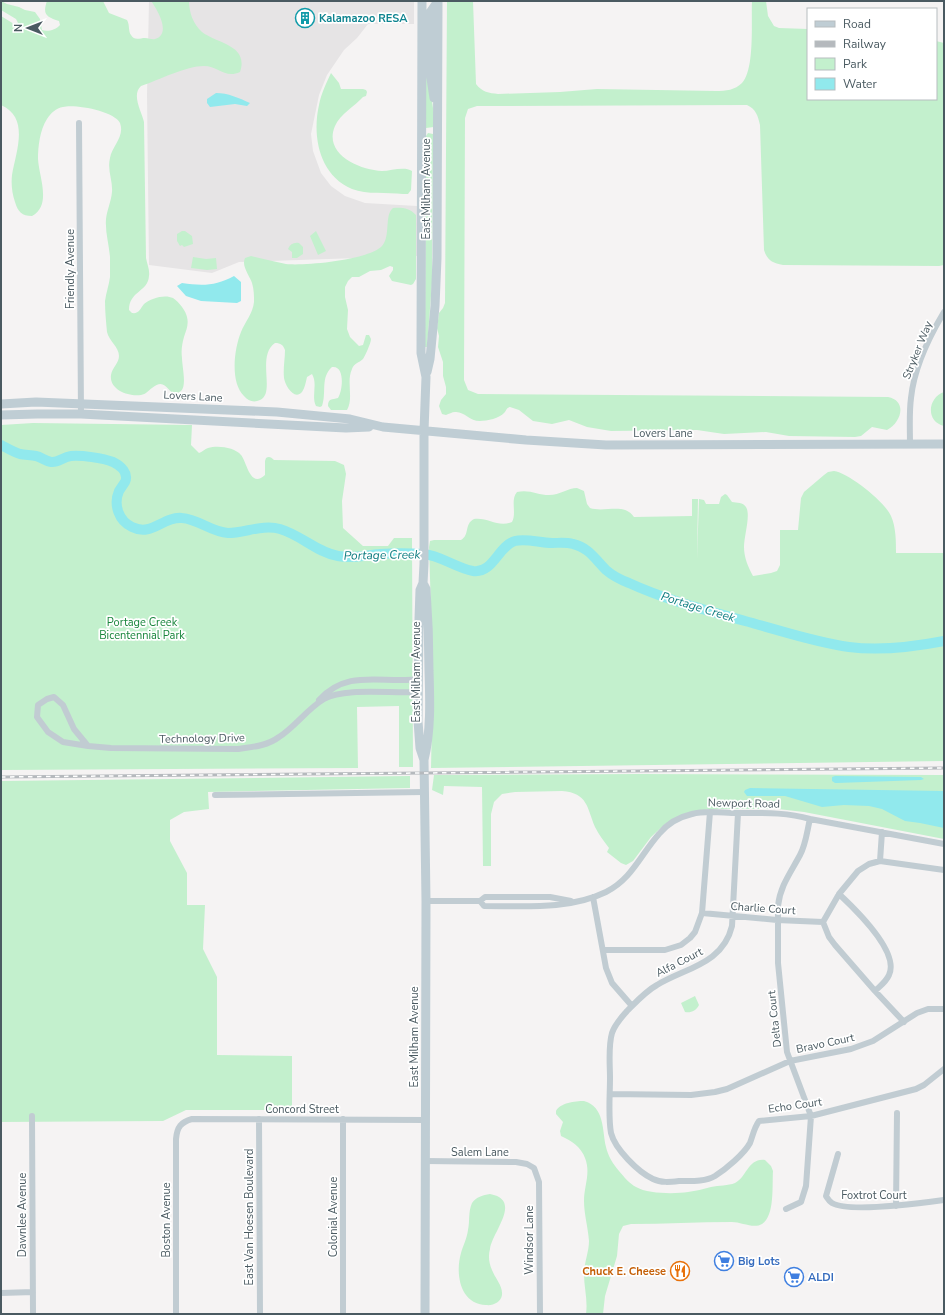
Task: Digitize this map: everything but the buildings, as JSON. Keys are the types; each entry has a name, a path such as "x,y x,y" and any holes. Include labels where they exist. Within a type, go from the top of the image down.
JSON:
{"street":[{"name":"East Milham Avenue","path":"422,1 425,14 422,354 426,377"},
{"name":"East Milham Avenue","path":"424,760 420,748 418,692 419,619 420,590 423,583 424,431 426,377 430,359 435,306 437,258 438,1"},
{"path":"438,1 425,14 429,65 438,113"},
{"name":"Friendly Avenue","path":"79,123 81,414"},
{"name":"Stryker Way","path":"910,445 911,398 915,377 931,335 944,312"},
{"name":"Lovers Lane","path":"1,404 36,402 81,403 277,412 350,419 383,427"},
{"name":"Lovers Lane","path":"1,415 81,414 346,428 383,427 606,445 944,444"},
{"name":"East Milham Avenue","path":"423,583 426,589 428,618 430,691 428,744 424,760 426,901 425,1314"},
{"path":"310,710 327,692 339,684 360,679 418,679"},
{"path":"368,680 369,693"},
{"name":"Technology Drive","path":"88,746 74,729 63,705 54,698 47,699 38,705 37,717 48,732 63,742 88,746 111,748 238,749 255,747 279,738 324,699 338,695 418,692"},
{"path":"215,795 424,792"},
{"name":"Newport Road","path":"426,901 480,901 485,897 550,897 576,902 593,897 615,887 630,874 654,839 666,826 676,820 693,814 710,812 796,814 944,844"},
{"name":"Alfa Court","path":"603,950 665,950 681,945 695,932 702,913 710,812"},
{"name":"Alfa Court","path":"610,1094 612,1034 616,1023 655,985 694,967 715,954 727,942 732,926 738,813"},
{"name":"Delta Court","path":"786,1209 801,1202 804,1196 811,1116 787,1052 778,963 778,899 785,880 806,840 810,818"},
{"path":"880,861 882,832"},
{"path":"904,1022 835,945 829,937 823,922 839,894 863,867 880,861 944,870"},
{"path":"839,894 859,912 886,947 890,957 890,974 875,991"},
{"path":"593,897 606,968 612,983 632,1006"},
{"name":"Charlie Court","path":"702,913 777,920 823,922"},
{"name":"Bravo Court","path":"610,1094 691,1095 727,1089 790,1061 852,1049 872,1042 917,1013 928,1009 944,1009"},
{"name":"Echo Court","path":"610,1094 611,1133 618,1148 641,1172 652,1179 662,1182 710,1179 743,1152 749,1144 759,1121 811,1116 916,1089 944,1069"},
{"path":"896,1206 897,1113"},
{"name":"Dawnlee Avenue","path":"32,1116 33,1314"},
{"name":"Concord Street","path":"179,1126 185,1121 192,1119 426,1120"},
{"name":"East Van Hoesen Boulevard","path":"259,1119 260,1314"},
{"name":"Colonial Avenue","path":"343,1119 343,1314"},
{"name":"Boston Avenue","path":"176,1314 176,1138 179,1126"},
{"name":"Foxtrot Court","path":"838,1154 826,1196 828,1201 839,1205 849,1206 896,1206 944,1200"},
{"name":"Salem Lane","path":"425,1162 516,1162 527,1164 534,1168"},
{"name":"Windsor Lane","path":"534,1168 539,1182 540,1314"},
{"path":"1,1293 33,1292"}],"shaded area":[{"path":"149,1 414,1 414,24 368,24 357,38 344,50 327,75 319,95 311,134 313,151 321,173 331,186 345,196 365,203 417,206 418,256 239,262 212,273 149,265 147,95"}],"green space":[{"path":"1,1 35,12 40,19 42,30 46,31 54,29 60,25 59,21 49,17 45,12 47,1 103,1 109,13 127,20 132,37 137,39 155,39 160,36 163,27 157,10 151,1 189,1 192,18 199,29 209,36 230,46 240,56 242,63 240,72 235,74 226,73 204,66 189,68 141,86 137,94 138,104 144,122 146,258 149,274 148,281 132,299 129,310 132,313 136,313 150,300 166,296 173,298 184,309 188,323 182,350 184,385 181,391 177,393 173,393 165,385 161,384 152,388 143,395 131,395 126,394 116,388 111,380 111,375 118,361 119,353 108,335 105,313 105,301 110,277 110,257 106,219 112,192 109,162 111,154 120,137 120,123 110,115 94,109 69,106 58,108 54,111 45,123 39,144 38,159 43,190 42,205 32,216 23,214 19,211 16,205 12,192 12,175 19,136 16,118 10,111 1,105 1,16 14,24 18,23 16,19 1,10"},
{"path":"447,1 473,1 476,84 486,92 498,94 597,89 716,91 733,89 742,83 749,67 752,44 752,1 766,1 768,16 774,26 779,28 807,29 807,100 937,100 937,41 944,43 944,265 939,266 783,265 770,260 764,250 760,125 756,113 747,105 477,106 468,109 465,118 464,380 468,390 478,394 888,397 894,399 898,403 900,412 899,418 892,427 887,430 872,427 861,436 855,437 789,436 766,432 724,434 697,430 611,431 587,427 569,420 552,424 533,421 519,410 510,407 500,416 483,421 476,421 458,412 453,412 446,415 442,414 439,406 441,400 446,394 446,387 443,376 443,362 438,347 439,336 437,328 439,313 445,303"},
{"path":"331,73 339,83 341,89 363,89 367,92 366,96 344,114 337,122 333,136 334,145 345,159 363,167 382,171 405,169 412,171 411,190 408,194 371,193 352,189 341,183 325,164 320,153 318,142 317,117 321,97"},
{"path":"426,74 428,74 434,115 434,127 426,128"},
{"path":"428,133 433,134 432,283 427,347 425,347 426,136"},
{"path":"393,208 405,208 416,215 416,279 411,285 392,281 389,276 393,270 393,267 390,266 381,270 370,271 359,277 352,277 348,281 345,287 345,297 348,310 347,329 350,337 359,346 363,345 366,335 369,335 371,339 363,359 355,364 350,374 350,400 347,410 331,410 328,406 330,400 338,398 341,390 341,374 336,367 332,367 326,376 322,406 316,406 314,398 314,378 312,374 307,377 305,387 302,392 296,395 290,391 284,378 285,350 282,345 277,343 275,343 270,349 267,356 267,382 264,396 260,400 256,401 247,399 240,390 235,375 235,356 239,339 254,302 253,285 246,271 244,264 245,258 251,256 286,264 307,264 336,261 364,255 375,251 385,242 389,215"},
{"path":"185,231 192,236 193,244 184,247 182,245 180,246 177,241 177,234"},
{"path":"316,231 326,251 318,255 310,236"},
{"path":"299,243 303,247 303,254 297,258 292,258 292,252 288,249 292,244"},
{"path":"193,257 206,259 216,258 217,269 207,270 191,268"},
{"path":"944,392 944,426 938,424 934,420 931,410 934,399"},
{"name":"Portage Creek Bicentennial Park","path":"33,423 192,425 191,445 199,453 208,448 216,447 226,447 235,450 243,458 252,477 256,479 265,475 265,461 268,457 274,460 335,461 344,465 346,474 342,501 343,528 363,546 388,546 394,538 412,538 413,767 399,767 399,706 357,707 358,768 1,770 1,425"},
{"path":"834,471 841,473 857,482 882,503 891,516 894,525 896,553 944,553 944,761 431,768 433,671 430,541 461,540 464,538 469,524 474,519 484,519 502,524 512,522 514,515 514,499 517,492 526,491 549,495 577,488 584,491 587,504 590,508 625,510 634,517 692,516 692,499 698,499 697,559 699,499 704,500 706,504 719,504 721,497 725,494 732,502 743,504 746,507 748,520 744,551 749,569 753,576 771,573 777,571 780,565 780,530 798,530 801,498 804,492 828,472"},
{"path":"434,775 944,775 944,839 804,812 778,809 708,809 665,824 651,837 633,861 626,865 607,852 609,848 595,827 588,808 582,798 571,792 562,791 515,792 502,794 494,802 491,814 491,866 483,866 482,787 444,786 443,795 432,790"},
{"path":"410,776 410,788 208,792 209,809 184,812 170,820 170,841 187,873 187,905 205,905 203,949 217,977 217,1055 292,1056 292,1110 186,1110 163,1121 1,1122 1,781"},
{"path":"695,996 699,1005 698,1007 693,1011 685,1012 681,1003"},
{"path":"584,1101 596,1108 599,1114 609,1157 613,1163 629,1182 634,1186 647,1191 662,1193 691,1192 714,1186 732,1184 739,1180 755,1162 765,1160 771,1166 773,1171 771,1207 766,1220 762,1224 755,1226 732,1222 631,1224 623,1226 619,1234 617,1256 605,1296 603,1314 586,1314 587,1304 584,1274 589,1241 584,1195 587,1164 579,1148 561,1136 560,1131 563,1122 556,1114 558,1108 564,1104"},
{"path":"490,1194 500,1197 504,1203 505,1210 492,1242 489,1254 491,1267 500,1285 502,1295 498,1302 489,1305 477,1303 465,1294 459,1278 459,1261 469,1227 472,1203 480,1197"}],"water":[{"path":"216,93 229,95 250,103 247,106 235,104 210,107 207,103 207,99"},
{"path":"234,276 241,282 241,301 237,303 201,301 186,296 177,286 182,283 202,285 221,282"},
{"path":"832,777 921,777 924,779 835,783 832,781"},
{"path":"750,788 944,791 944,828 905,821 882,809 869,806 844,805 822,807 785,796 747,796 744,792"}],"waterway":[{"name":"Portage Creek","path":"1,445 17,453 40,457 51,462 56,462 75,456 86,456 113,462 124,470 126,476 125,482 117,496 118,512 127,524 139,529 146,530 175,518 188,519 228,533 261,528 274,528 295,535 323,551 338,556 348,557 391,553 423,554 436,557 473,571 480,571 486,568 504,548 515,541 524,540 547,543 568,543 583,548 614,576 657,595 809,639 836,645 873,649 908,647 944,641"}],"railway":[{"path":"1,777 944,768"}],"place":[{"name":"Kalamazoo RESA","path":"305,18"},
{"name":"Big Lots","path":"724,1261"},
{"name":"Chuck E. Cheese","path":"680,1271"},
{"name":"ALDI","path":"794,1277"}]}
